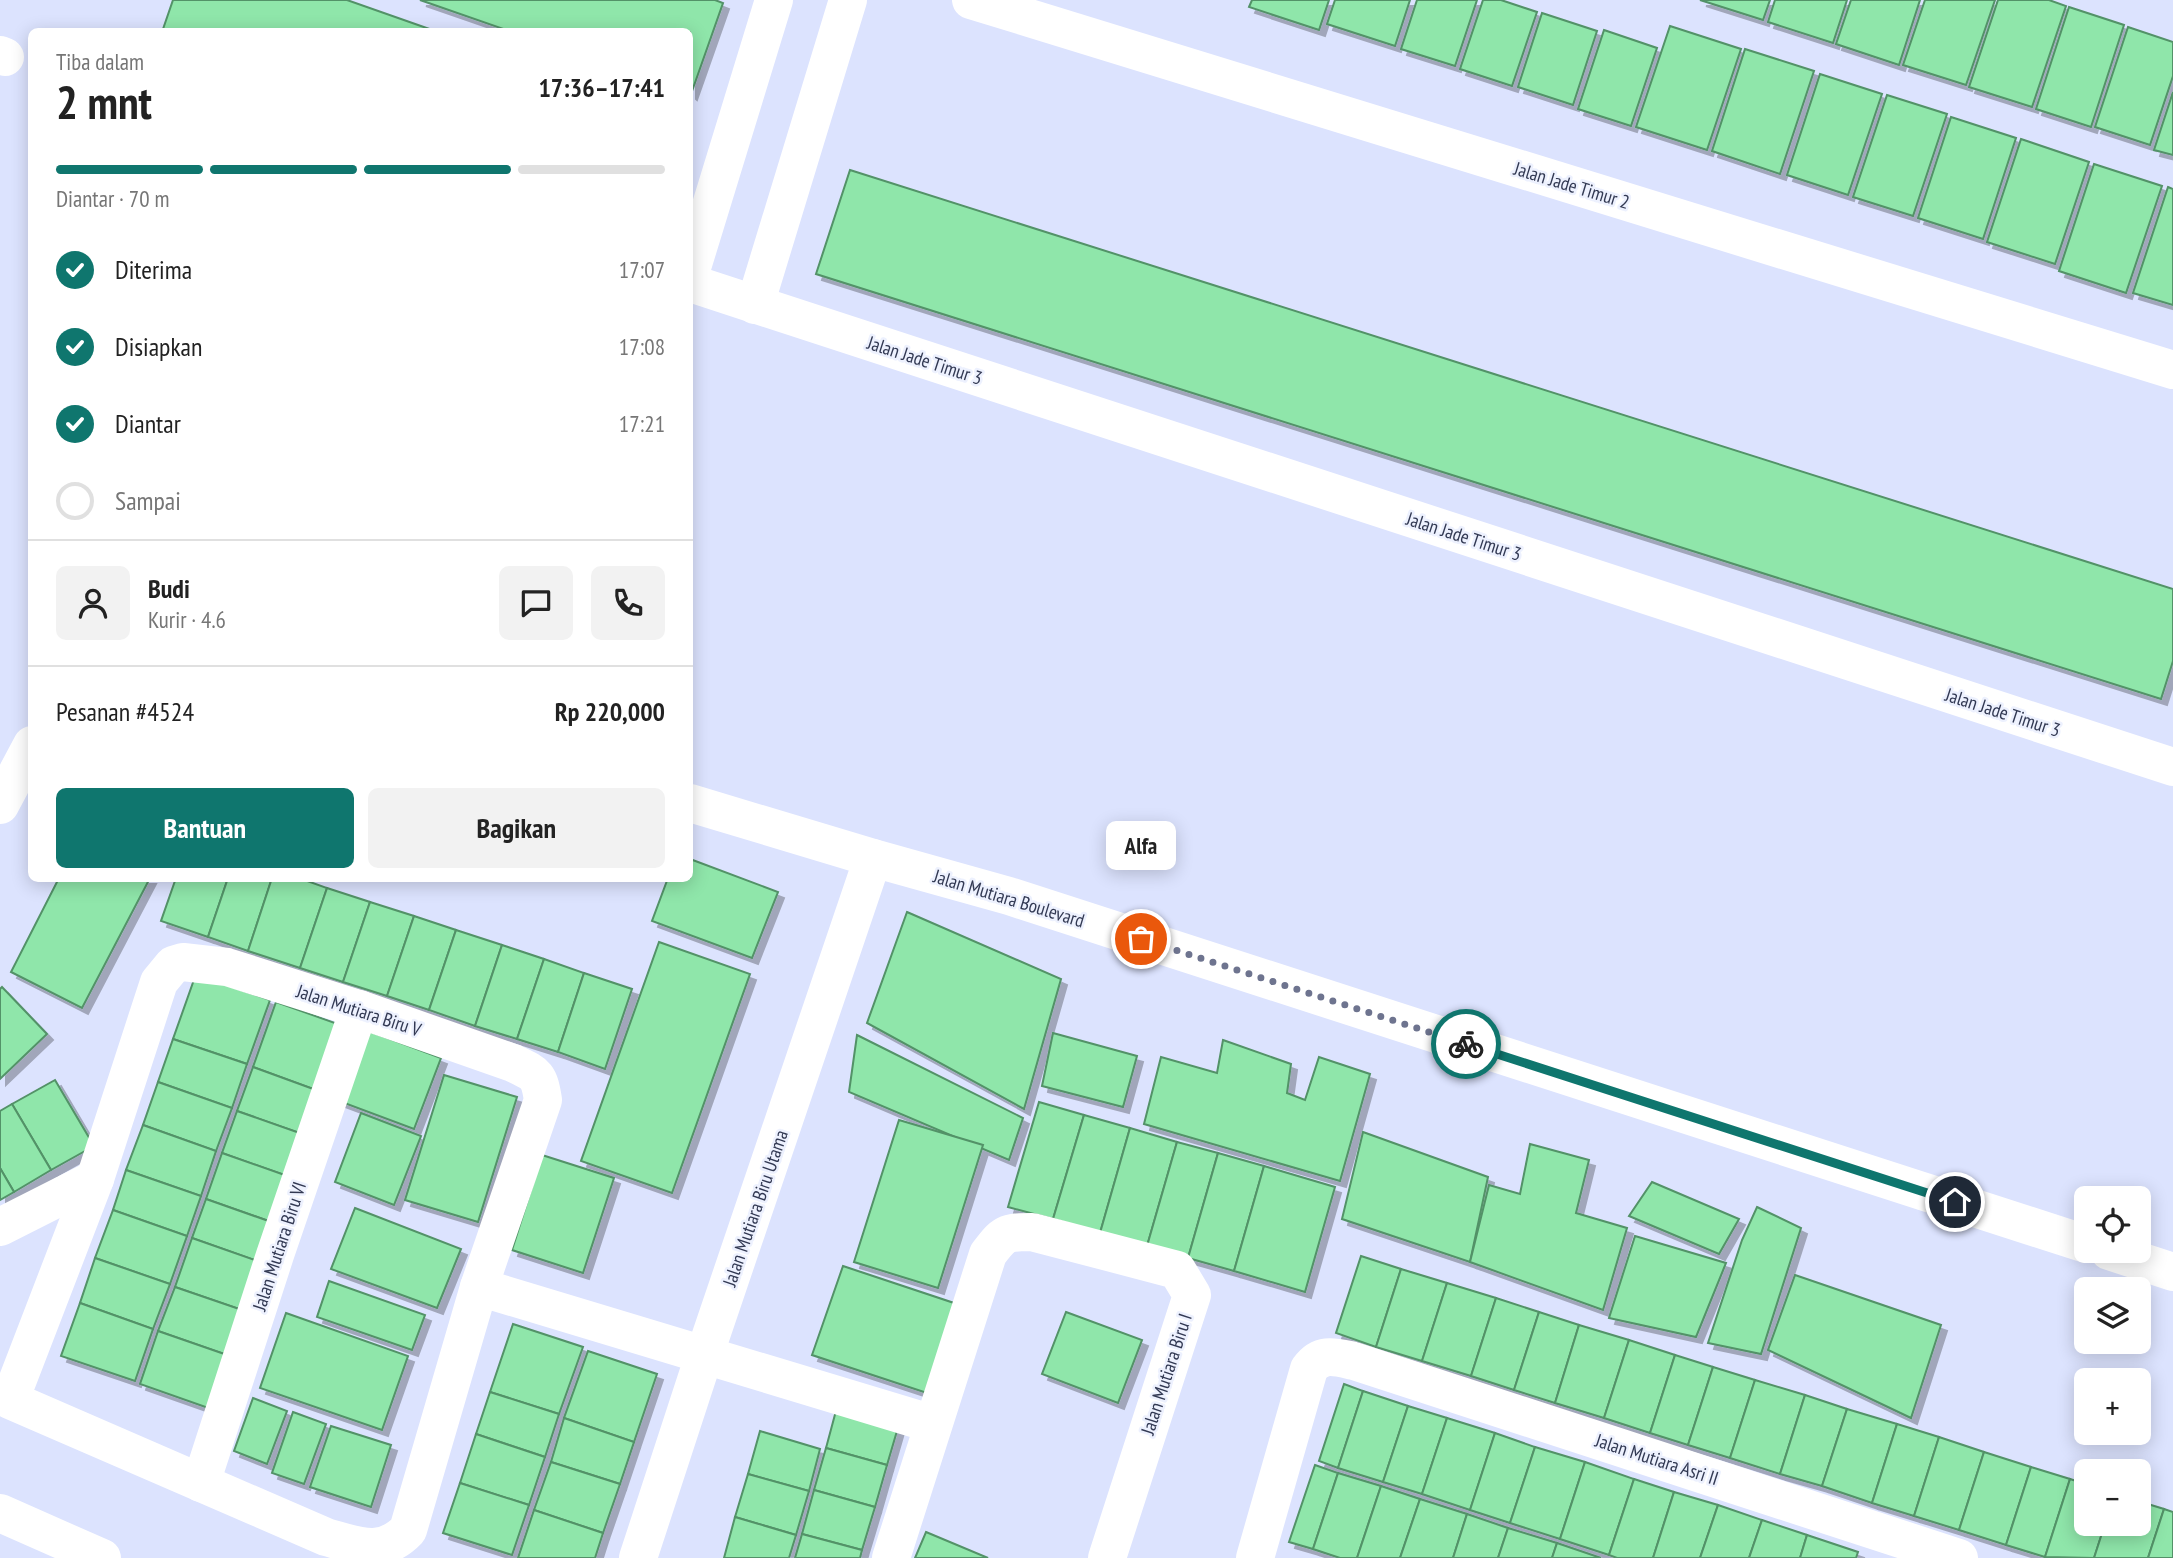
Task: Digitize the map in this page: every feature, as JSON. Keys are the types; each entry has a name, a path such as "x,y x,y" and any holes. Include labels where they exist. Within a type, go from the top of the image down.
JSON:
{"street":[{"path":"693,264 774,0"},
{"path":"755,304 848,0"},
{"name":"Jalan Jade Timur 2","path":"971,0 2173,370"},
{"name":"Jalan Jade Timur 3","path":"693,284 2173,767"},
{"path":"0,805 28,752"},
{"name":"Jalan Mutiara Boulevard","path":"693,804 873,859 1009,896 2074,1240"},
{"name":"Jalan Mutiara Biru Utama","path":"638,1558 873,859"},
{"name":"Jalan Mutiara Biru V","path":"94,1179 159,982 173,965 183,962 227,967 359,1009 513,1063 536,1075 543,1100 479,1287"},
{"name":"Jalan Mutiara Biru VI","path":"201,1483 359,1009"},
{"path":"0,1227 94,1179"},
{"path":"94,1179 5,1398 326,1537 371,1548 385,1547 398,1541 408,1530 479,1287 933,1424 891,1558"},
{"name":"Jalan Mutiara Biru I","path":"933,1424 988,1254 1002,1236 1016,1232 1032,1232 1177,1270 1192,1295 1107,1558"},
{"path":"2146,1263 2173,1272"},
{"name":"Jalan Mutiara Asri II","path":"1261,1556 1309,1369 1315,1361 1324,1357 1354,1361 1959,1558"},
{"path":"0,1513 102,1558"}],"building":[{"path":"173,0 347,0 427,28 163,28"},
{"path":"420,0 715,0 723,3 693,88 693,28 500,28"},
{"path":"1252,0 1329,0 1319,30 1249,7"},
{"path":"1335,0 1410,0 1395,46 1327,24"},
{"path":"1417,0 1477,0 1455,66 1401,49"},
{"path":"1483,0 1501,0 1537,12 1512,86 1460,69"},
{"path":"1700,0 1770,0 1763,20"},
{"path":"1775,0 1847,0 1833,43 1768,22"},
{"path":"1851,0 1920,0 1899,65 1836,44"},
{"path":"1925,0 1995,0 1966,85 1903,65"},
{"path":"1998,0 2049,0 2066,6 2032,107 1969,87"},
{"path":"2069,7 2124,25 2091,127 2036,109"},
{"path":"1542,13 1597,31 1573,105 1518,87"},
{"path":"1670,26 1741,49 1707,150 1636,127"},
{"path":"2128,27 2173,42 2173,76 2150,145 2095,127"},
{"path":"1604,30 1657,48 1631,126 1578,109"},
{"path":"1745,49 1814,71 1780,174 1712,151"},
{"path":"1820,74 1882,94 1848,195 1787,175"},
{"path":"2173,92 2173,155 2154,150"},
{"path":"1887,95 1947,114 1913,216 1853,197"},
{"path":"1951,117 2016,138 1983,239 1918,218"},
{"path":"2021,139 2089,162 2055,264 1987,242"},
{"path":"2094,164 2162,186 2126,293 2059,271"},
{"path":"850,170 2173,589 2173,661 2161,699 816,274"},
{"path":"2168,187 2173,189 2173,305 2133,293"},
{"path":"693,860 778,892 752,958 652,921 667,882 693,882"},
{"path":"57,882 148,882 82,1008 11,972"},
{"path":"175,882 227,882 208,937 161,921"},
{"path":"227,882 271,882 248,951 208,937"},
{"path":"271,882 310,882 327,888 300,968 248,951"},
{"path":"327,888 370,902 343,982 300,968"},
{"path":"370,902 414,916 387,996 343,982"},
{"path":"907,912 1061,979 1024,1109 867,1023"},
{"path":"414,916 456,930 429,1010 387,996"},
{"path":"456,930 502,945 475,1026 429,1010"},
{"path":"659,942 750,974 672,1193 581,1161"},
{"path":"502,945 544,959 517,1039 475,1026"},
{"path":"544,959 584,973 558,1052 517,1039"},
{"path":"584,973 632,989 605,1069 558,1052"},
{"path":"196,974 270,1000 247,1064 173,1039"},
{"path":"2,987 47,1034 0,1079 0,989"},
{"path":"276,1002 349,1028 327,1094 253,1067"},
{"path":"366,1030 441,1058 414,1129 339,1101"},
{"path":"1053,1033 1137,1056 1123,1107 1042,1086"},
{"path":"857,1035 1023,1118 1009,1160 849,1092"},
{"path":"173,1039 247,1064 232,1108 158,1082"},
{"path":"1223,1040 1291,1064 1287,1093 1305,1100 1319,1057 1370,1074 1340,1181 1144,1124 1161,1057 1217,1073"},
{"path":"253,1067 327,1094 311,1137 237,1111"},
{"path":"444,1075 517,1097 478,1222 405,1200"},
{"path":"55,1080 94,1146 51,1170 12,1104"},
{"path":"158,1082 232,1108 216,1151 143,1125"},
{"path":"1039,1102 1084,1115 1053,1219 1008,1207"},
{"path":"12,1104 51,1170 14,1192 0,1168 0,1111"},
{"path":"237,1111 311,1137 296,1179 222,1153"},
{"path":"361,1113 421,1136 394,1205 335,1182"},
{"path":"1084,1115 1130,1128 1100,1233 1053,1219"},
{"path":"899,1120 983,1145 938,1288 854,1262"},
{"path":"143,1125 216,1151 201,1196 126,1170"},
{"path":"1130,1128 1177,1142 1147,1246 1100,1233"},
{"path":"1363,1132 1488,1177 1470,1262 1342,1219"},
{"path":"1177,1142 1218,1153 1188,1258 1147,1246"},
{"path":"1530,1144 1589,1160 1576,1213 1627,1228 1603,1310 1470,1262 1489,1185 1520,1194"},
{"path":"222,1153 296,1179 280,1225 206,1199"},
{"path":"1218,1153 1264,1166 1234,1271 1188,1258"},
{"path":"542,1155 614,1178 583,1273 512,1250"},
{"path":"1264,1166 1335,1187 1305,1292 1234,1271"},
{"path":"0,1168 14,1192 0,1200"},
{"path":"126,1170 201,1196 187,1236 113,1210"},
{"path":"1652,1182 1739,1219 1719,1254 1629,1216"},
{"path":"206,1199 280,1225 266,1264 192,1238"},
{"path":"1757,1207 1801,1228 1761,1354 1708,1343 1742,1240"},
{"path":"355,1208 461,1249 437,1308 331,1269"},
{"path":"113,1210 187,1236 170,1284 95,1258"},
{"path":"1635,1236 1726,1263 1696,1337 1609,1318"},
{"path":"192,1238 266,1264 248,1312 175,1287"},
{"path":"1361,1256 1401,1269 1376,1347 1336,1333"},
{"path":"95,1258 170,1284 153,1329 80,1303"},
{"path":"843,1266 957,1304 927,1393 812,1355"},
{"path":"1401,1269 1447,1283 1422,1361 1376,1347"},
{"path":"1795,1275 1941,1325 1911,1418 1768,1350"},
{"path":"329,1281 425,1315 412,1350 317,1317"},
{"path":"1447,1283 1496,1298 1471,1376 1422,1361"},
{"path":"175,1287 248,1312 233,1357 158,1331"},
{"path":"1496,1298 1539,1312 1514,1390 1471,1376"},
{"path":"80,1303 153,1329 135,1381 61,1356"},
{"path":"1066,1312 1142,1340 1118,1403 1042,1374"},
{"path":"1539,1312 1579,1325 1555,1403 1514,1390"},
{"path":"286,1313 408,1356 382,1430 260,1388"},
{"path":"513,1324 583,1347 559,1414 490,1392"},
{"path":"1579,1325 1629,1340 1604,1418 1555,1403"},
{"path":"158,1331 233,1357 214,1410 140,1384"},
{"path":"1629,1340 1675,1355 1650,1433 1604,1418"},
{"path":"588,1351 657,1374 634,1442 564,1418"},
{"path":"1675,1355 1713,1367 1688,1445 1650,1433"},
{"path":"1713,1367 1755,1380 1730,1458 1688,1445"},
{"path":"1755,1380 1805,1395 1780,1474 1730,1458"},
{"path":"1344,1384 1363,1391 1338,1468 1319,1461"},
{"path":"1363,1391 1408,1406 1383,1482 1338,1468"},
{"path":"490,1392 559,1414 545,1457 476,1434"},
{"path":"1805,1395 1847,1409 1822,1486 1780,1474"},
{"path":"253,1398 287,1411 267,1464 234,1451"},
{"path":"1408,1406 1447,1418 1422,1494 1383,1482"},
{"path":"837,1407 899,1424 887,1465 826,1448"},
{"path":"1847,1409 1897,1424 1872,1503 1822,1486"},
{"path":"293,1412 326,1424 304,1484 272,1473"},
{"path":"564,1418 634,1442 620,1484 551,1462"},
{"path":"1447,1418 1495,1433 1470,1510 1422,1494"},
{"path":"1897,1424 1939,1437 1914,1516 1872,1503"},
{"path":"331,1426 391,1445 371,1507 310,1487"},
{"path":"760,1431 820,1449 809,1491 748,1474"},
{"path":"1495,1433 1535,1447 1510,1523 1470,1510"},
{"path":"476,1434 545,1457 529,1505 460,1483"},
{"path":"1939,1437 1984,1452 1959,1530 1914,1516"},
{"path":"1535,1447 1585,1462 1560,1539 1510,1523"},
{"path":"826,1448 887,1465 875,1507 814,1490"},
{"path":"1984,1452 2031,1467 2006,1545 1959,1530"},
{"path":"551,1462 620,1484 603,1533 534,1510"},
{"path":"1585,1462 1634,1479 1609,1555 1560,1539"},
{"path":"1315,1465 1338,1473 1313,1549 1289,1542"},
{"path":"2031,1467 2070,1479 2045,1557 2006,1545"},
{"path":"1338,1473 1381,1486 1357,1558 1340,1558 1313,1549"},
{"path":"748,1474 809,1491 796,1535 735,1517"},
{"path":"1634,1479 1674,1492 1653,1558 1617,1558 1609,1555"},
{"path":"2070,1479 2074,1480 2074,1536 2101,1536 2094,1558 2045,1557"},
{"path":"460,1483 529,1505 512,1555 443,1533"},
{"path":"1381,1486 1420,1499 1400,1558 1357,1558"},
{"path":"814,1490 875,1507 862,1550 802,1534"},
{"path":"1674,1492 1718,1505 1700,1558 1653,1558"},
{"path":"1420,1499 1467,1514 1453,1558 1400,1558"},
{"path":"1718,1505 1762,1520 1749,1558 1700,1558"},
{"path":"2151,1505 2164,1509 2148,1558 2094,1558 2101,1536 2151,1536"},
{"path":"2164,1509 2173,1512 2173,1558 2148,1558"},
{"path":"534,1510 603,1533 595,1558 518,1558"},
{"path":"1467,1514 1508,1528 1498,1558 1453,1558"},
{"path":"735,1517 796,1535 789,1558 724,1558"},
{"path":"1762,1520 1807,1535 1800,1558 1749,1558"},
{"path":"1508,1528 1557,1543 1552,1558 1498,1558"},
{"path":"926,1532 988,1558 915,1558"},
{"path":"802,1534 862,1550 860,1558 795,1558"},
{"path":"1807,1535 1858,1552 1856,1558 1800,1558"},
{"path":"1557,1543 1601,1558 1552,1558"}],"way so far":[{"path":"1141,939 1466,1044"}],"place":[{"name":"Alfa","path":"1141,939"}],"route":[{"path":"1466,1044 1955,1202"}]}
